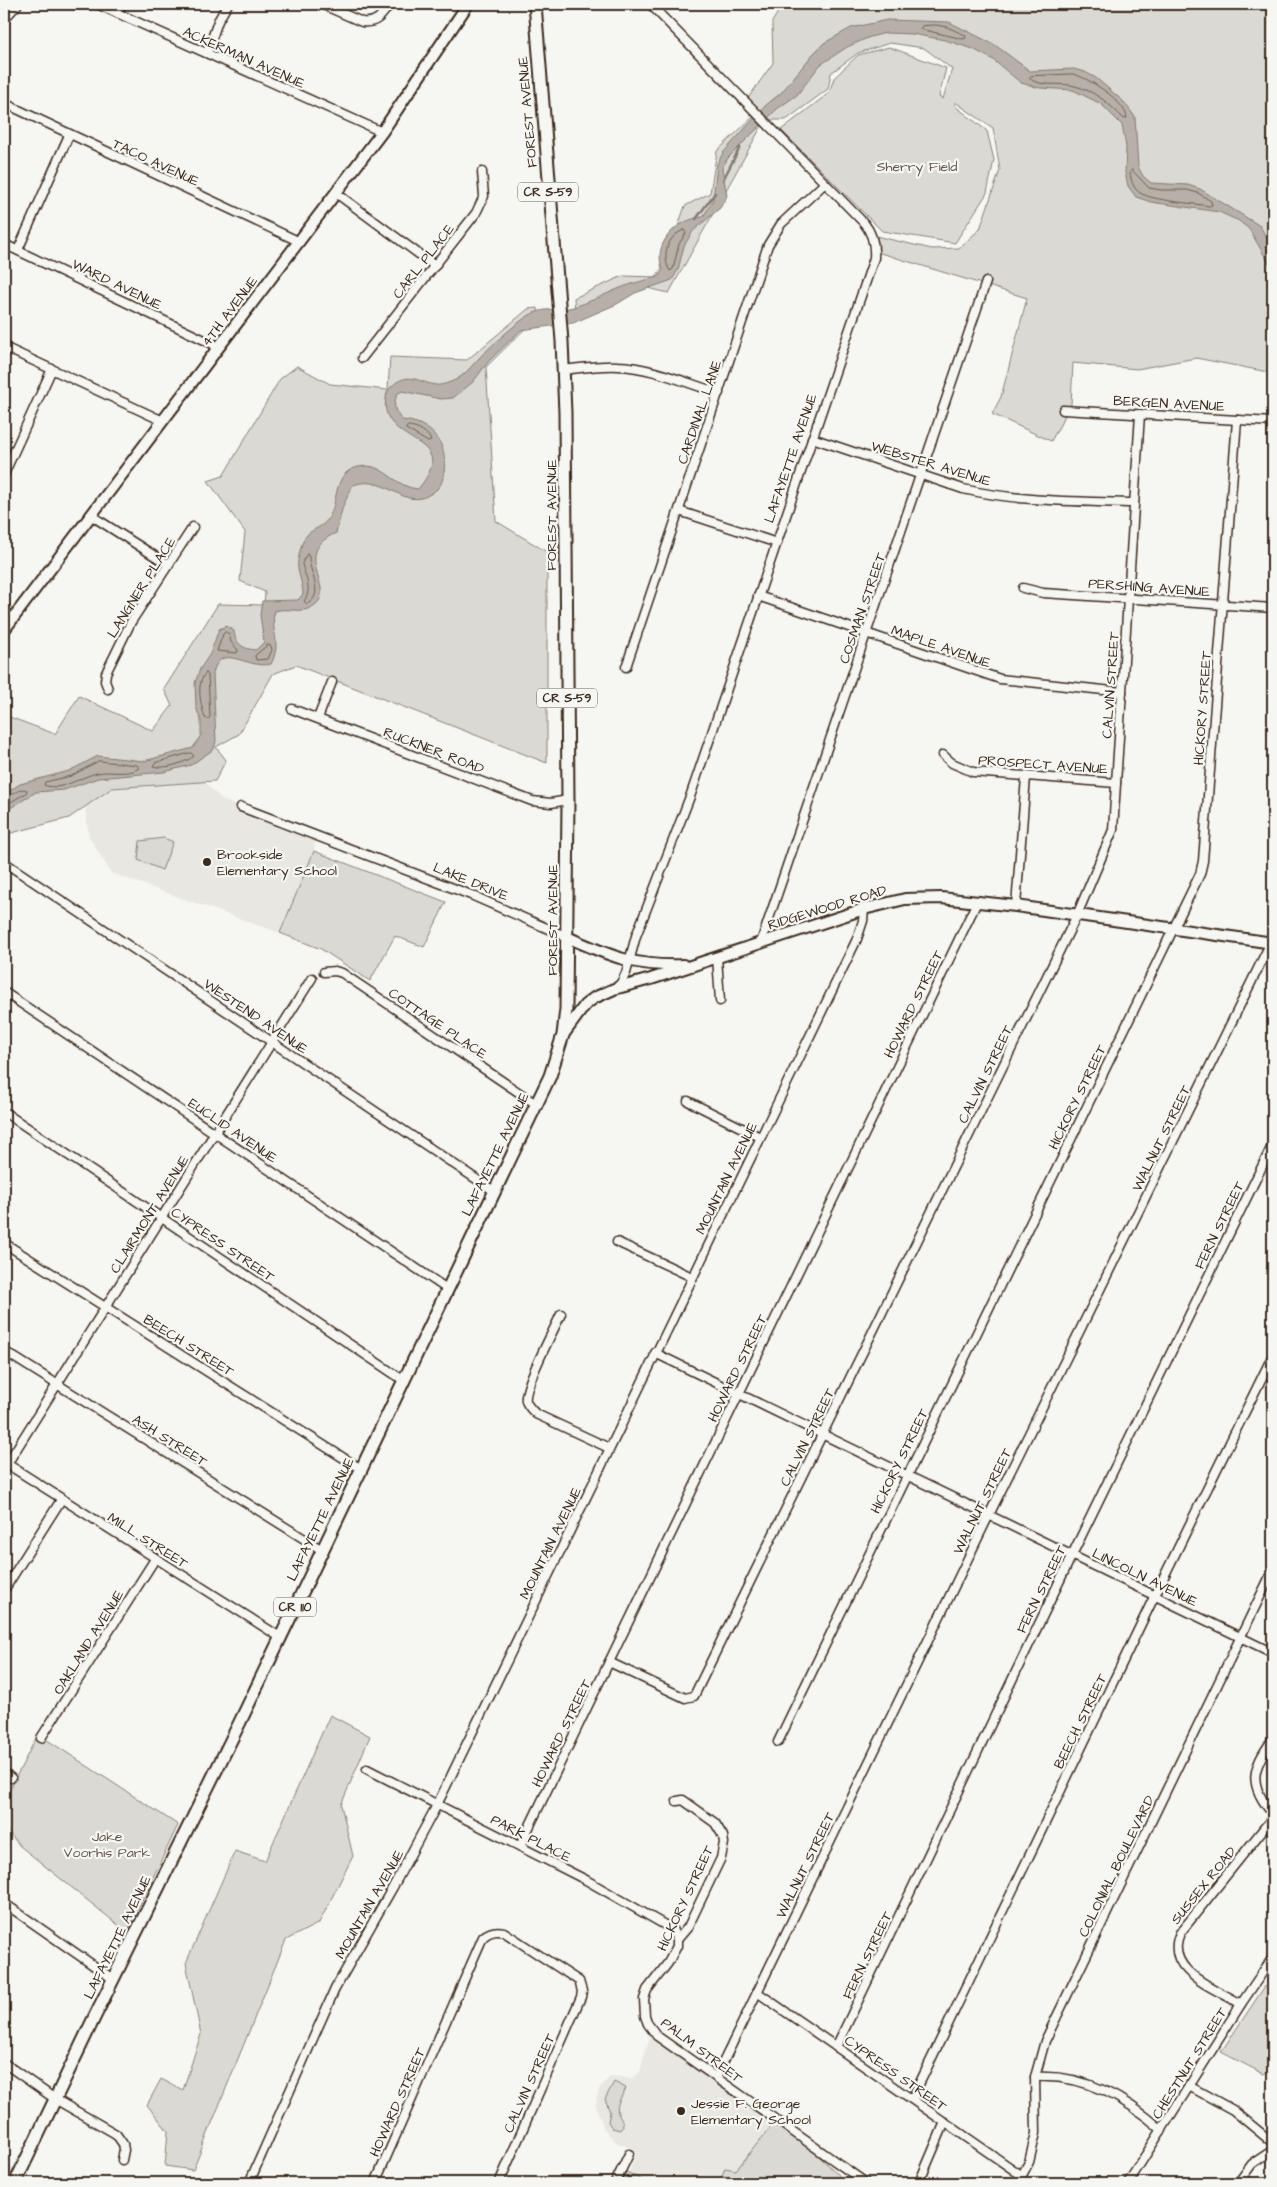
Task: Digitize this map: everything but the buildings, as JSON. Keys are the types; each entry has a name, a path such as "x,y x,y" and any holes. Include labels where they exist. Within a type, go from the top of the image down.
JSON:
{"main road":[{"name":"4TH AVENUE","path":"4,630 382,132 468,4"},
{"name":"FOREST AVENUE","path":"535,4 563,370 568,800 567,937 563,1031"},
{"name":"RIDGEWOOD ROAD","path":"563,1031 585,1005 594,998 614,989 895,900 921,898 1016,906 1272,941"},
{"name":"LAKE DRIVE","path":"567,937 628,961 658,966 694,964"},
{"name":"LAFAYETTE AVENUE","path":"15,2183 550,1076 563,1031"}],"street":[{"path":"4,18 18,4"},
{"name":"ACKERMAN AVENUE","path":"97,4 382,132"},
{"path":"117,13 122,4"},
{"path":"207,53 218,21 228,4"},
{"path":"321,4 368,23 380,18 390,4"},
{"name":"LAFAYETTE AVENUE","path":"614,989 624,979 628,961 691,794 874,258 875,248 872,234 867,227 650,4"},
{"name":"TACO AVENUE","path":"4,103 298,241"},
{"path":"18,250 69,135"},
{"name":"CARL PLACE","path":"362,358 435,266 481,204 484,184 482,172"},
{"name":"CARDINAL LANE","path":"626,668 768,245 781,224 825,183"},
{"path":"336,193 435,266"},
{"path":"4,254 6,244"},
{"name":"WARD AVENUE","path":"6,244 219,347"},
{"name":"COSMAN STREET","path":"762,942 986,282"},
{"path":"4,347 163,421"},
{"path":"563,370 600,366 633,367 719,393"},
{"path":"4,474 52,369"},
{"name":"BERGEN AVENUE","path":"1063,410 1273,422"},
{"name":"CALVIN STREET","path":"609,1662 685,1698 694,1696 1077,915 1113,830 1140,414"},
{"name":"HICKORY STREET","path":"778,1742 906,1474 1200,874 1203,861 1236,420"},
{"name":"WEBSTER AVENUE","path":"812,438 963,489 1015,499 1134,503"},
{"path":"679,511 777,543"},
{"path":"92,516 169,565"},
{"name":"LANGNER PLACE","path":"108,689 105,681 106,674 131,622 193,527"},
{"name":"PERSHING AVENUE","path":"1023,588 1043,592 1273,608"},
{"name":"MAPLE AVENUE","path":"758,596 1000,680 1122,692"},
{"path":"318,718 332,682"},
{"name":"RUCKNER ROAD","path":"292,709 532,802 551,803 568,800"},
{"name":"PROSPECT AVENUE","path":"943,755 952,763 973,772 1116,783"},
{"path":"1016,906 1026,777"},
{"name":"LAKE DRIVE","path":"241,807 462,892 567,937"},
{"name":"WESTEND AVENUE","path":"4,862 494,1191"},
{"name":"HOWARD STREET","path":"520,1846 977,902"},
{"name":"MOUNTAIN AVENUE","path":"249,2183 335,1990 394,1887 437,1805 655,1352 857,939 863,921 864,909"},
{"name":"WALNUT STREET","path":"716,2077 989,1514 1272,941"},
{"path":"717,957 720,1001"},
{"name":"COTTAGE PLACE","path":"324,972 335,971 342,974 536,1104"},
{"name":"CLAIRMONT AVENUE","path":"5,1463 57,1384 312,978"},
{"name":"EUCLID AVENUE","path":"4,992 447,1289"},
{"path":"688,1101 760,1137"},
{"name":"CYPRESS STREET","path":"4,1112 403,1380"},
{"name":"FERN STREET","path":"836,2047 1072,1555 1273,1144"},
{"path":"617,1242 692,1277"},
{"name":"BEECH STREET","path":"4,1244 361,1468"},
{"path":"561,1314 530,1381 526,1400 536,1414 609,1448"},
{"name":"ASH STREET","path":"4,1351 322,1550"},
{"name":"LINCOLN AVENUE","path":"655,1352 1273,1653"},
{"name":"BEECH STREET","path":"912,2099 1273,1354"},
{"name":"MILL STREET","path":"5,1463 280,1637"},
{"path":"4,1590 61,1500"},
{"name":"OAKLAND AVENUE","path":"41,1738 155,1559"},
{"name":"COLONIAL BOULEVARD","path":"1018,2183 1033,2148 1036,2133 1035,2077 1045,2041 1273,1570"},
{"name":"SUSSEX ROAD","path":"1241,2004 1187,1972 1178,1959 1176,1943 1180,1933 1273,1815 1261,1796 1256,1773 1260,1757 1273,1739"},
{"name":"PARK PLACE","path":"367,1769 586,1880 672,1929 677,1940"},
{"path":"4,1773 11,1778"},
{"name":"HICKORY STREET","path":"646,1993 652,1981 668,1963 677,1946 677,1940 688,1927 720,1858 724,1843 723,1836 715,1823 683,1800 676,1801"},
{"path":"4,1904 113,1979"},
{"name":"HOWARD STREET","path":"375,2183 483,1937 488,1933 498,1930 504,1932 579,1981 582,1994"},
{"name":"CHESTNUT STREET","path":"1128,2183 1241,2004 1273,1957"},
{"name":"CYPRESS STREET","path":"757,1992 1021,2175"},
{"name":"PALM STREET","path":"646,1993 645,2016 653,2032 866,2183"},
{"name":"CALVIN STREET","path":"499,2183 582,1994"},
{"path":"4,2063 55,2099 116,2134 123,2144 122,2160"},
{"path":"1035,2077 1062,2077 1095,2086 1132,2106 1162,2130"},
{"path":"1189,2086 1233,2110 1273,2143"},
{"path":"919,2183 944,2122"},
{"path":"1238,2183 1252,2164 1273,2150"},
{"path":"615,2183 629,2154"}],"shaded area":[{"name":"Brookside Elementary School","path":"204,781 222,800 316,835 314,851 280,933 111,873 89,836 85,806 112,788"},
{"name":"Jessie F. George Elementary School","path":"653,2032 771,2116 839,2175 834,2183 624,2183 636,2155 631,2148 616,2142 604,2129 596,2106 597,2097 600,2088 611,2076 633,2078 640,2072 646,2048"}],"green space":[{"name":"Sherry Field","path":"783,4 1273,4 1273,373 1196,358 1137,369 1073,363 1071,405 1051,441 992,414 1001,397 1027,298 874,251 871,235 932,249 959,248 980,229 1000,170 993,128 955,102 955,106 987,131 994,160 987,193 955,243 882,231 781,130 829,93 834,78 858,55 889,47 946,68 939,97 943,99 952,69 924,48 890,43 858,53 831,73 828,89 786,120 765,120 669,293 643,287 575,310 574,298 623,276 656,277 666,261 685,206 710,193 717,151 756,114 746,101 773,63 772,22"},
{"path":"538,308 539,319 535,319 486,367 496,521 547,552 547,763 296,665 273,674 239,734 216,747 226,760 215,781 112,788 69,818 4,835 4,715 55,734 79,696 153,731 172,706 164,689 218,604 264,605 265,592 240,581 245,532 208,481 223,476 280,379 297,366 330,384 388,390 390,357 467,360 528,309"},
{"path":"164,838 173,842 162,870 138,860 140,841"},
{"path":"314,851 446,902 424,947 395,936 370,981 321,949 280,933"},
{"path":"330,1715 370,1736 341,1805 353,1856 319,1923 286,1940 193,2170 165,2166 168,2131 147,2105 161,2079 183,2090 201,2034 186,1963 235,1851 265,1861"},
{"name":"Jake Voorhis Park","path":"38,1734 178,1825 127,1932 20,1846 5,1828 4,1801"},
{"path":"1265,1986 1273,1990 1273,2067 1264,2074 1221,2052"},
{"path":"614,2082 626,2088 617,2107 623,2124 620,2130 612,2128 608,2122 610,2112 605,2099"},
{"path":"778,2118 839,2175 834,2183 719,2183 725,2168 736,2170"},
{"path":"619,2168 648,2183 613,2183"}],"water":[{"path":"887,20 949,22 995,45 1030,71 1074,69 1096,78 1124,102 1135,117 1138,167 1143,176 1151,183 1188,185 1200,189 1260,226 1273,249 1273,270 1249,229 1239,221 1219,212 1151,202 1136,197 1128,186 1125,173 1126,147 1122,125 1101,104 1073,90 1040,88 1021,83 992,59 973,49 945,40 912,34 886,33 870,37 847,47 820,65 797,95 777,109 728,158 722,168 727,196 720,208 693,231 684,246 678,270 672,280 635,293 617,304 573,323 521,330 489,361 473,382 453,398 441,399 402,391 397,394 395,408 402,420 421,425 429,430 440,443 445,462 441,483 437,489 426,497 416,499 406,497 377,484 353,485 343,506 336,533 322,542 316,551 315,561 321,592 319,600 308,609 275,611 276,649 271,664 262,665 229,658 222,659 217,664 213,673 216,741 214,749 191,765 164,772 98,778 64,790 36,792 4,812 4,794 20,784 69,771 98,756 144,761 193,748 201,735 201,721 196,707 195,683 200,669 210,654 219,629 227,626 234,631 240,645 247,648 256,650 264,642 260,615 262,601 298,600 303,594 298,565 302,544 308,534 328,519 332,511 338,485 347,472 355,468 373,467 380,469 404,485 418,489 430,471 431,458 425,448 392,423 386,411 388,390 397,382 407,378 438,385 457,379 510,329 533,313 543,310 574,307 628,285 658,277 663,270 660,260 661,251 669,234 684,222 703,217 713,200 717,164 723,153 766,105 781,93 824,43 851,28"}],"waterway":[{"path":"723,180 740,147"},
{"path":"696,219 715,193"}],"place":[{"name":"Brookside Elementary School","path":"207,862"},
{"name":"Jessie F. George Elementary School","path":"681,2111"}]}
